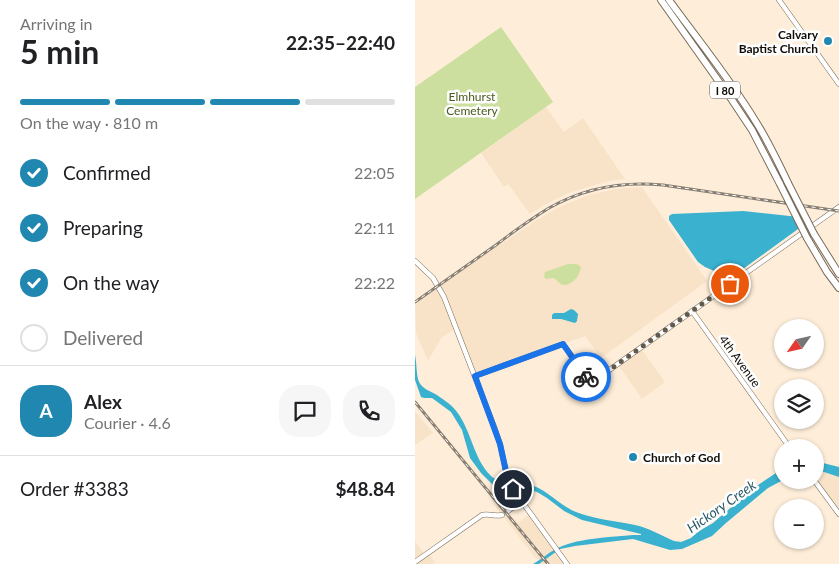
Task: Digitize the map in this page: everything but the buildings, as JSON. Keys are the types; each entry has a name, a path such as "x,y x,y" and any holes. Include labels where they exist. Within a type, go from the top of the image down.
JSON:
{"highway":[{"name":"I 80","path":"661,0 752,130 780,184 811,236 839,274"},
{"name":"I 80","path":"669,0 738,94 756,122 788,183 819,258 839,288"}],"street":[{"path":"779,0 839,84"},
{"path":"475,376 563,344 591,383 839,207"},
{"path":"415,261 428,272 441,290 500,444 507,476 513,489 567,564"},
{"name":"4th Avenue","path":"692,311 784,439"},
{"path":"821,489 839,514"},
{"path":"508,511 522,501"},
{"path":"415,562 482,515 502,515"}],"shaded area":[{"path":"546,107 564,132 583,118 625,179 609,181 571,192 530,214 508,184 504,187 481,153"},
{"path":"642,187 707,281 601,358 585,336 475,375 439,286 557,208 586,196 615,189"},
{"path":"438,287 456,329 442,337 428,361 416,333 415,303"},
{"path":"642,350 665,382 642,399 619,366"},
{"path":"415,411 433,433 415,445"},
{"path":"824,472 839,477 839,510 824,489"},
{"path":"501,503 518,523 531,513 556,549 546,556 558,551 567,564 539,564 541,562 536,559 496,507"},
{"path":"415,541 425,555 428,553 435,562 432,564 415,564"}],"green space":[{"name":"Elmhurst Cemetery","path":"501,27 553,102 415,199 415,87"},
{"path":"568,264 577,264 581,267 578,276 567,285 563,285 554,278 546,279 544,277 545,272"}],"water":[{"path":"743,211 808,218 809,221 743,269 731,275 719,273 698,262 669,220 669,216 672,214"},
{"path":"571,309 578,314 575,323 561,319 552,319 554,313 564,313"},
{"path":"415,355 419,382 457,412 480,461 491,476 501,480 512,479 534,486 576,512 640,526 674,541 681,542 691,538 713,523 755,487 774,474 774,485 712,536 682,549 670,550 633,539 560,549 539,564 533,564 568,544 596,538 641,534 582,520 564,511 537,492 521,487 499,488 492,484 470,458 462,430 451,412 432,398 421,397 415,380"},
{"path":"824,463 839,467 839,477 824,472"}],"railway":[{"path":"415,302 549,208 576,195 590,191 619,185 663,185 839,211"},
{"path":"415,402 548,564"}],"way so far":[{"path":"586,377 591,383 730,284"}],"place":[{"name":"Calvary Baptist Church","path":"828,41"},
{"name":"Church of God","path":"633,457"}],"route":[{"path":"513,489 507,476 495,429 475,376 563,344 586,377"}],"water label":[{"name":"Hickory Creek","path":"721,506"}]}
